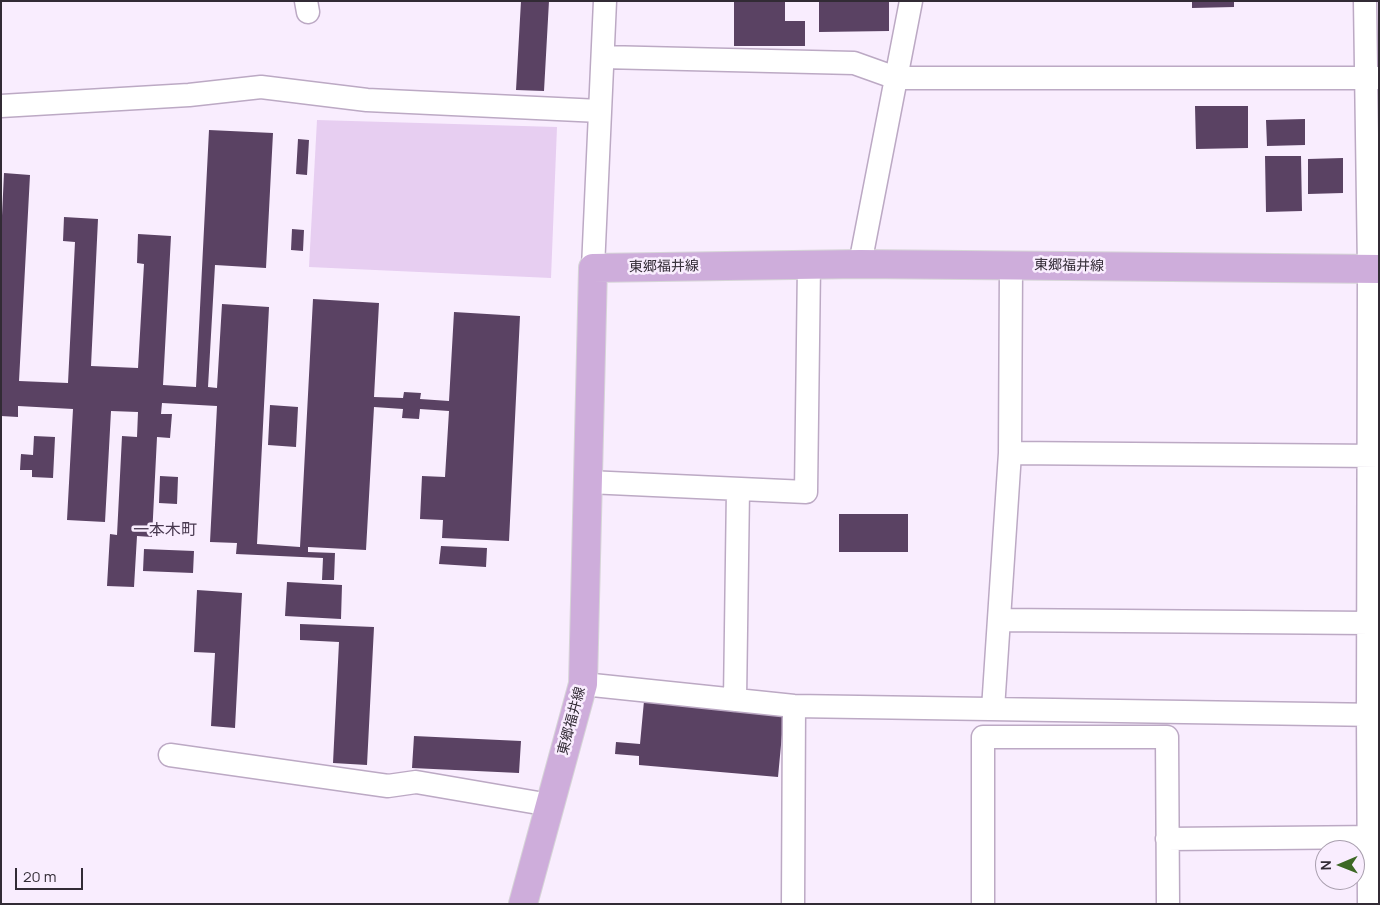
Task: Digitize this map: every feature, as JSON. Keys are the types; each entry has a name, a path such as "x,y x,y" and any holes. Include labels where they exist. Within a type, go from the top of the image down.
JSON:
{"main road":[{"name":"東郷福井線","path":"523,904 583,684 593,268 860,264 1374,269"}],"street":[{"path":"593,268 606,1"},
{"path":"860,264 911,1"},
{"path":"1365,1 1372,78 1374,269 1374,456 1368,623 1374,715 1374,837 1369,904"},
{"path":"603,57 854,63 896,78 1372,78"},
{"path":"1,106 189,95 261,87 367,100 600,111"},
{"path":"588,482 806,492 809,265"},
{"path":"993,709 1010,453 1011,266"},
{"path":"1010,453 1374,456"},
{"path":"735,700 738,489"},
{"path":"999,620 1368,623"},
{"path":"583,684 794,706 1374,715"},
{"path":"793,904 794,706"},
{"path":"983,904 983,737 1167,737 1168,904"},
{"path":"170,755 388,786 416,782 550,804"},
{"path":"1167,839 1374,837"}],"shaded area":[{"path":"317,120 557,127 551,278 309,267"}],"building":[{"path":"521,1 549,1 544,91 516,90"},
{"path":"734,1 785,1 785,21 805,21 805,46 734,46"},
{"path":"819,1 889,1 889,31 819,32"},
{"path":"1192,1 1234,1 1234,7 1192,8"},
{"path":"1195,106 1248,106 1248,148 1196,149"},
{"path":"1305,119 1305,145 1267,146 1266,120"},
{"path":"209,130 273,133 266,268 215,265 208,387 217,388 222,304 269,307 257,544 300,547 313,299 379,303 374,397 403,398 404,392 421,393 420,399 449,401 454,312 520,316 509,541 442,538 443,520 420,519 422,476 445,477 449,411 420,409 419,419 402,418 403,409 374,407 366,550 308,547 308,552 335,553 334,580 322,580 323,558 236,554 237,543 210,542 217,406 162,403 161,414 172,414 170,438 157,437 152,537 137,536 134,587 107,586 110,534 117,535 122,436 137,437 138,412 111,411 105,522 67,520 73,409 18,406 18,417 1,416 1,237 4,173 30,175 19,381 68,383 75,242 63,241 64,217 98,219 91,366 138,368 144,264 137,263 138,234 171,236 163,385 196,387"},
{"path":"298,139 309,140 307,175 296,174"},
{"path":"1265,156 1301,156 1302,211 1266,212"},
{"path":"1343,158 1343,193 1308,194 1308,159"},
{"path":"292,229 304,230 303,251 291,250"},
{"path":"270,405 298,407 296,447 268,445"},
{"path":"34,436 55,437 53,478 32,477 32,470 20,470 21,454 33,455"},
{"path":"160,476 178,477 177,504 159,503"},
{"path":"839,514 908,514 908,552 839,552"},
{"path":"441,546 487,548 486,567 439,564"},
{"path":"144,549 194,551 193,573 143,571"},
{"path":"287,582 342,585 341,619 285,616"},
{"path":"197,590 242,593 235,728 211,726 215,653 194,652"},
{"path":"300,624 374,627 367,765 333,763 339,642 300,640"},
{"path":"644,701 784,713 778,777 639,765 639,756 615,754 616,742 640,744"},
{"path":"414,736 521,741 519,773 412,768"}],"district":[{"name":"一本木町","path":"165,531"}]}
